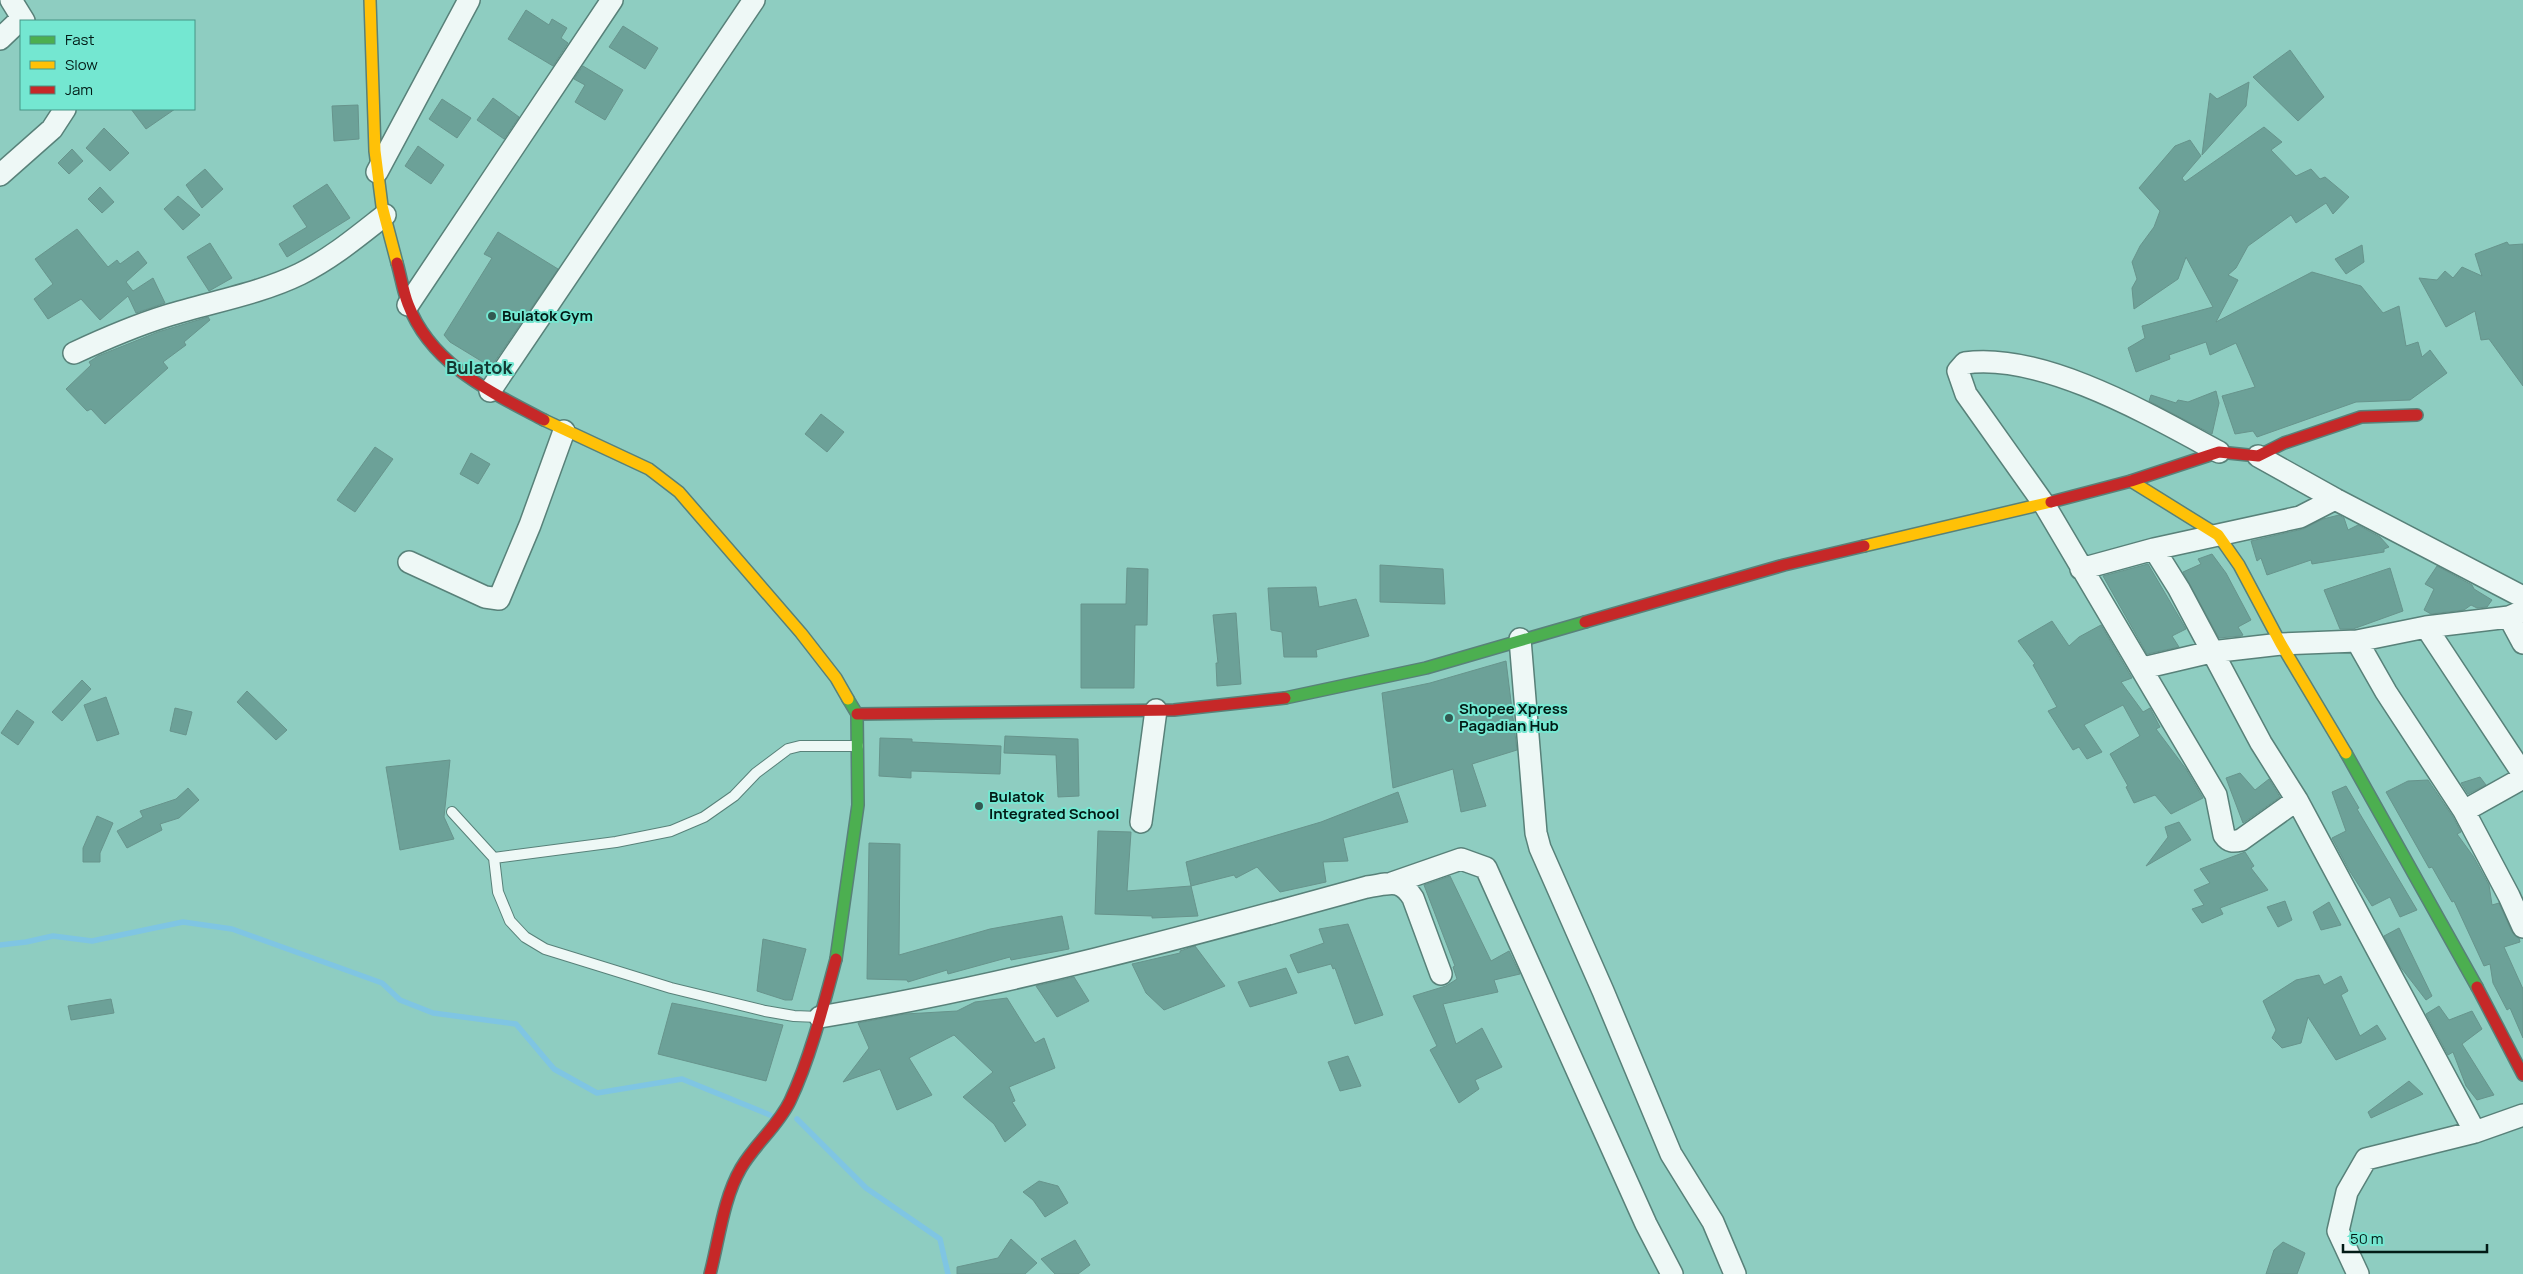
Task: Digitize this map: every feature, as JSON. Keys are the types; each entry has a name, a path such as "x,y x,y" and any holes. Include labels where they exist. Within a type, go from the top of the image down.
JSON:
{"street":[{"path":"11,0 23,20"},
{"path":"370,0 378,172 385,215 408,305 432,346 462,374 490,391 564,431 649,469 679,492 801,633 836,678 857,714 859,746 858,805 838,952 820,1017 790,1100 776,1123 742,1166 733,1183 710,1274"},
{"path":"378,172 469,0"},
{"path":"408,305 612,0"},
{"path":"490,391 754,0"},
{"path":"0,39 20,22"},
{"path":"0,175 52,129 64,110"},
{"path":"74,353 116,334 164,316 256,290 299,274 339,252 385,215"},
{"path":"2297,800 2241,840 2234,842 2226,838 2216,795 2143,668 2081,569 2044,504 1966,394 1958,372 1965,364 1981,361 2008,363 2043,371 2135,407 2219,452 2258,456 2335,499 2523,597"},
{"path":"2258,456 2284,442 2361,418 2417,415"},
{"path":"409,562 486,597 499,599 530,525 564,431"},
{"path":"857,714 1156,710 1284,698 1426,668 1520,639 1784,565 2044,504 2132,481 2219,452"},
{"path":"2132,481 2218,535 2250,583 2281,644 2325,716 2460,955 2523,1075"},
{"path":"2081,569 2154,549 2300,518 2335,499"},
{"path":"2154,549 2179,589 2261,743 2297,800 2475,1132"},
{"path":"2143,668 2211,652 2281,644 2357,641 2426,627 2516,614 2523,643"},
{"path":"2426,627 2523,774"},
{"path":"1520,639 1536,833 1540,848 1671,1154 1712,1222 1735,1274"},
{"path":"2357,641 2396,708 2516,892 2523,927"},
{"path":"1141,822 1156,710"},
{"path":"2464,811 2523,778"},
{"path":"1392,883 1461,859 1486,868 1646,1224 1672,1274"},
{"path":"820,1017 884,1006 1089,960 1367,887 1392,883 1399,883 1406,887 1413,898 1441,974"},
{"path":"2358,1274 2338,1232 2347,1192 2366,1159 2475,1132 2523,1115"}],"lane":[{"path":"494,858 616,842 672,831 704,817 734,796 756,773 788,749 800,746 859,746"},
{"path":"452,812 494,858 498,892 510,921 525,937 545,949 671,988 784,1015 820,1017"}],"building":[{"path":"526,10 549,25 552,19 567,28 561,38 568,43 553,66 508,39"},
{"path":"623,26 658,48 645,69 609,47"},
{"path":"2290,50 2324,97 2298,121 2253,77"},
{"path":"583,66 623,90 605,120 575,102 585,85 574,79"},
{"path":"2249,82 2246,106 2202,155 2210,93 2217,99"},
{"path":"493,98 519,117 504,139 477,120"},
{"path":"442,99 471,118 457,138 429,119"},
{"path":"358,105 359,139 334,141 332,106"},
{"path":"132,110 174,110 146,129"},
{"path":"2264,127 2282,142 2271,150 2296,176 2311,169 2320,179 2325,177 2349,197 2333,214 2326,203 2296,223 2291,215 2248,246 2236,268 2228,275 2238,280 2216,322 2312,272 2361,286 2383,313 2399,306 2406,346 2418,342 2422,357 2430,350 2447,373 2410,400 2356,402 2257,437 2253,431 2235,434 2222,396 2255,387 2236,343 2210,355 2206,342 2169,355 2170,359 2136,372 2128,348 2145,338 2142,326 2213,307 2186,257 2178,279 2134,309 2132,288 2137,279 2132,262 2140,246 2154,227 2160,211 2139,188 2175,146 2190,140 2201,156 2182,178 2185,182"},
{"path":"104,128 129,153 110,171 86,148"},
{"path":"418,146 444,165 431,184 405,166"},
{"path":"72,149 83,161 69,174 58,163"},
{"path":"205,169 223,189 202,208 186,185"},
{"path":"327,184 350,218 287,257 279,244 307,227 293,206"},
{"path":"100,187 114,202 102,213 88,199"},
{"path":"178,196 200,215 183,230 164,209"},
{"path":"77,229 108,267 117,260 120,264 138,251 147,263 126,282 133,291 153,278 165,303 136,313 128,296 100,320 81,299 48,319 34,299 53,284 35,259"},
{"name":"Bulatok Gym","path":"498,232 558,269 491,367 450,342 444,335 492,258 484,254"},
{"path":"2507,242 2509,245 2523,244 2523,386 2489,339 2481,340 2475,311 2446,327 2419,278 2437,280 2445,271 2453,278 2462,267 2482,276 2475,254"},
{"path":"210,243 232,278 209,291 187,257"},
{"path":"2362,245 2364,262 2346,274 2335,259"},
{"path":"208,317 210,320 184,342 186,345 163,362 168,368 105,424 91,409 87,411 66,389 91,365 89,362 98,356 158,332"},
{"path":"2216,391 2219,403 2212,434 2149,401 2151,395 2176,403 2178,400 2188,402"},
{"path":"821,414 844,432 827,452 805,434"},
{"path":"375,447 393,459 355,512 337,500"},
{"path":"471,453 490,464 478,484 460,474"},
{"path":"2339,515 2344,518 2348,530 2358,525 2380,537 2389,547 2384,549 2384,552 2312,564 2311,560 2267,575 2261,558 2257,561 2251,541 2303,529 2323,519"},
{"path":"2212,554 2226,573 2251,620 2238,627 2243,635 2241,636 2219,638 2183,572 2201,564 2198,559"},
{"path":"2148,564 2186,629 2172,636 2179,647 2147,654 2103,576"},
{"path":"1380,565 1443,569 1445,604 1380,602"},
{"path":"2437,566 2472,585 2474,589 2492,600 2487,607 2477,608 2471,605 2464,610 2431,614 2424,610 2434,589 2425,584"},
{"path":"1127,568 1148,569 1147,625 1135,625 1134,688 1081,688 1081,604 1126,604"},
{"path":"2390,568 2403,611 2353,629 2340,629 2324,590"},
{"path":"1316,587 1319,607 1356,599 1369,636 1316,650 1317,657 1284,657 1282,632 1271,630 1268,588"},
{"path":"1236,613 1241,684 1217,686 1216,663 1218,663 1213,615"},
{"path":"2052,621 2069,646 2079,637 2101,625 2132,678 2121,682 2143,712 2150,708 2160,727 2156,729 2186,769 2203,798 2171,814 2155,795 2134,803 2126,787 2128,786 2110,754 2140,736 2123,705 2084,725 2102,752 2087,759 2079,747 2073,750 2048,711 2057,707 2033,665 2035,664 2018,641"},
{"name":"Shopee Xpress Pagadian Hub","path":"1506,661 1517,750 1472,764 1486,806 1461,812 1453,769 1393,788 1382,693 1430,683"},
{"path":"82,680 91,689 62,721 52,712"},
{"path":"247,691 287,730 276,740 237,702"},
{"path":"106,697 119,734 97,741 84,705"},
{"path":"175,708 192,712 186,735 170,731"},
{"path":"17,710 34,722 18,745 1,733"},
{"path":"1005,736 1078,739 1079,796 1058,797 1056,755 1004,753"},
{"path":"880,738 912,739 912,742 1001,746 1000,774 911,771 911,778 879,776"},
{"path":"450,760 444,817 454,839 400,850 386,767"},
{"path":"2240,773 2255,790 2269,779 2280,797 2243,823 2226,778"},
{"path":"2480,777 2486,785 2468,794 2461,783"},
{"path":"2428,780 2453,817 2461,832 2457,834 2473,856 2489,885 2492,905 2499,903 2512,932 2519,938 2520,942 2504,947 2523,989 2523,1038 2510,1008 2507,1010 2493,983 2490,964 2484,966 2454,901 2452,902 2432,867 2429,868 2386,792 2408,781"},
{"path":"2346,786 2359,808 2357,809 2417,910 2400,917 2390,897 2372,906 2349,870 2332,838 2346,831 2332,792"},
{"path":"188,788 199,800 179,818 160,824 162,830 127,848 117,831 143,817 140,811 176,799"},
{"path":"1398,792 1408,822 1343,838 1348,861 1323,862 1326,882 1280,892 1257,867 1236,878 1234,875 1191,886 1186,862 1321,822"},
{"path":"97,816 113,823 100,853 100,862 83,862 83,848"},
{"path":"2179,822 2191,840 2146,866 2168,837 2165,827"},
{"path":"1098,831 1131,832 1127,891 1191,886 1198,916 1152,918 1152,916 1095,914"},
{"path":"869,843 900,844 899,955 990,929 1062,916 1069,949 1011,960 1010,957 948,974 947,970 908,982 907,980 867,979"},
{"path":"2245,852 2254,866 2251,868 2268,890 2220,908 2223,914 2202,923 2192,909 2204,905 2194,890 2210,883 2200,869"},
{"path":"1450,876 1491,961 1509,951 1520,974 1494,980 1498,992 1443,1004 1456,1044 1482,1028 1502,1067 1475,1080 1479,1089 1459,1103 1430,1050 1437,1046 1413,996 1446,986 1457,979 1453,967 1455,966 1424,885"},
{"path":"2285,901 2292,920 2278,927 2267,907"},
{"path":"2329,902 2341,925 2321,930 2313,912"},
{"path":"1348,924 1383,1015 1355,1024 1335,968 1333,969 1331,964 1298,973 1290,955 1324,943 1319,929"},
{"path":"2399,928 2432,996 2426,1000 2399,965 2384,936"},
{"path":"763,939 806,949 792,1000 785,1000 757,991"},
{"path":"1195,946 1225,986 1164,1010 1146,993 1132,964 1180,953 1180,951"},
{"path":"1286,968 1297,993 1250,1007 1238,982"},
{"path":"2319,975 2324,985 2341,976 2348,991 2341,995 2360,1036 2377,1025 2386,1039 2336,1060 2308,1017 2301,1043 2282,1048 2272,1038 2276,1030 2263,1001 2296,980"},
{"path":"1074,977 1089,1001 1057,1017 1036,986"},
{"path":"1007,998 1035,1043 1044,1038 1055,1068 1009,1087 1015,1101 1012,1102 1026,1125 1005,1142 994,1124 963,1097 993,1072 954,1035 909,1058 932,1095 897,1110 880,1069 843,1082 869,1048 858,1023 905,1014 957,1011 975,1002"},
{"path":"111,999 114,1013 71,1020 68,1006"},
{"path":"672,1003 783,1025 766,1081 658,1054"},
{"path":"2439,1006 2449,1020 2472,1011 2482,1029 2462,1044 2494,1095 2477,1100 2466,1086 2453,1052 2448,1055 2426,1014"},
{"path":"1348,1056 1361,1086 1340,1091 1328,1062"},
{"path":"2409,1081 2423,1094 2371,1118 2368,1112"},
{"path":"1039,1181 1058,1186 1068,1203 1045,1217 1033,1200 1023,1192"},
{"path":"1011,1239 1037,1263 1025,1274 957,1274 957,1267 998,1258"},
{"path":"1075,1240 1090,1265 1078,1274 1055,1274 1041,1259"},
{"path":"2283,1242 2305,1253 2297,1274 2266,1274 2274,1250"}],"waterway":[{"path":"0,945 53,936 92,941 183,922 232,929 382,983 400,1000 433,1013 516,1024 554,1069 597,1093 682,1079 770,1115"},
{"path":"797,1119 866,1188 940,1239 948,1274"}],"traffic: fast":[{"path":"1285,698 1426,668 1585,622"},
{"path":"836,959 858,805 857,714 848,699"},
{"path":"2346,753 2477,987"}],"traffic: slow":[{"path":"370,0 375,151 382,206 397,263"},
{"path":"544,420 649,469 679,492 801,633 836,678 848,699"},
{"path":"2131,481 2218,535 2239,565 2281,644 2346,753"},
{"path":"1864,546 2051,502"}],"traffic: jam":[{"path":"397,263 408,304 418,325 432,344 447,360 484,387 544,420"},
{"path":"2051,502 2131,481 2219,452 2258,456 2284,443 2361,417 2417,415"},
{"path":"1585,622 1784,565 1864,546"},
{"path":"857,714 1174,710 1285,698"},
{"path":"710,1274 726,1206 735,1180 747,1159 779,1119 790,1101 810,1049 836,959"},
{"path":"2477,987 2523,1075"}],"place":[{"name":"Bulatok Gym","path":"492,316"},
{"name":"Shopee Xpress Pagadian Hub","path":"1449,718"},
{"name":"Bulatok Integrated School","path":"979,806"}],"district":[{"name":"Bulatok","path":"479,368"}]}
